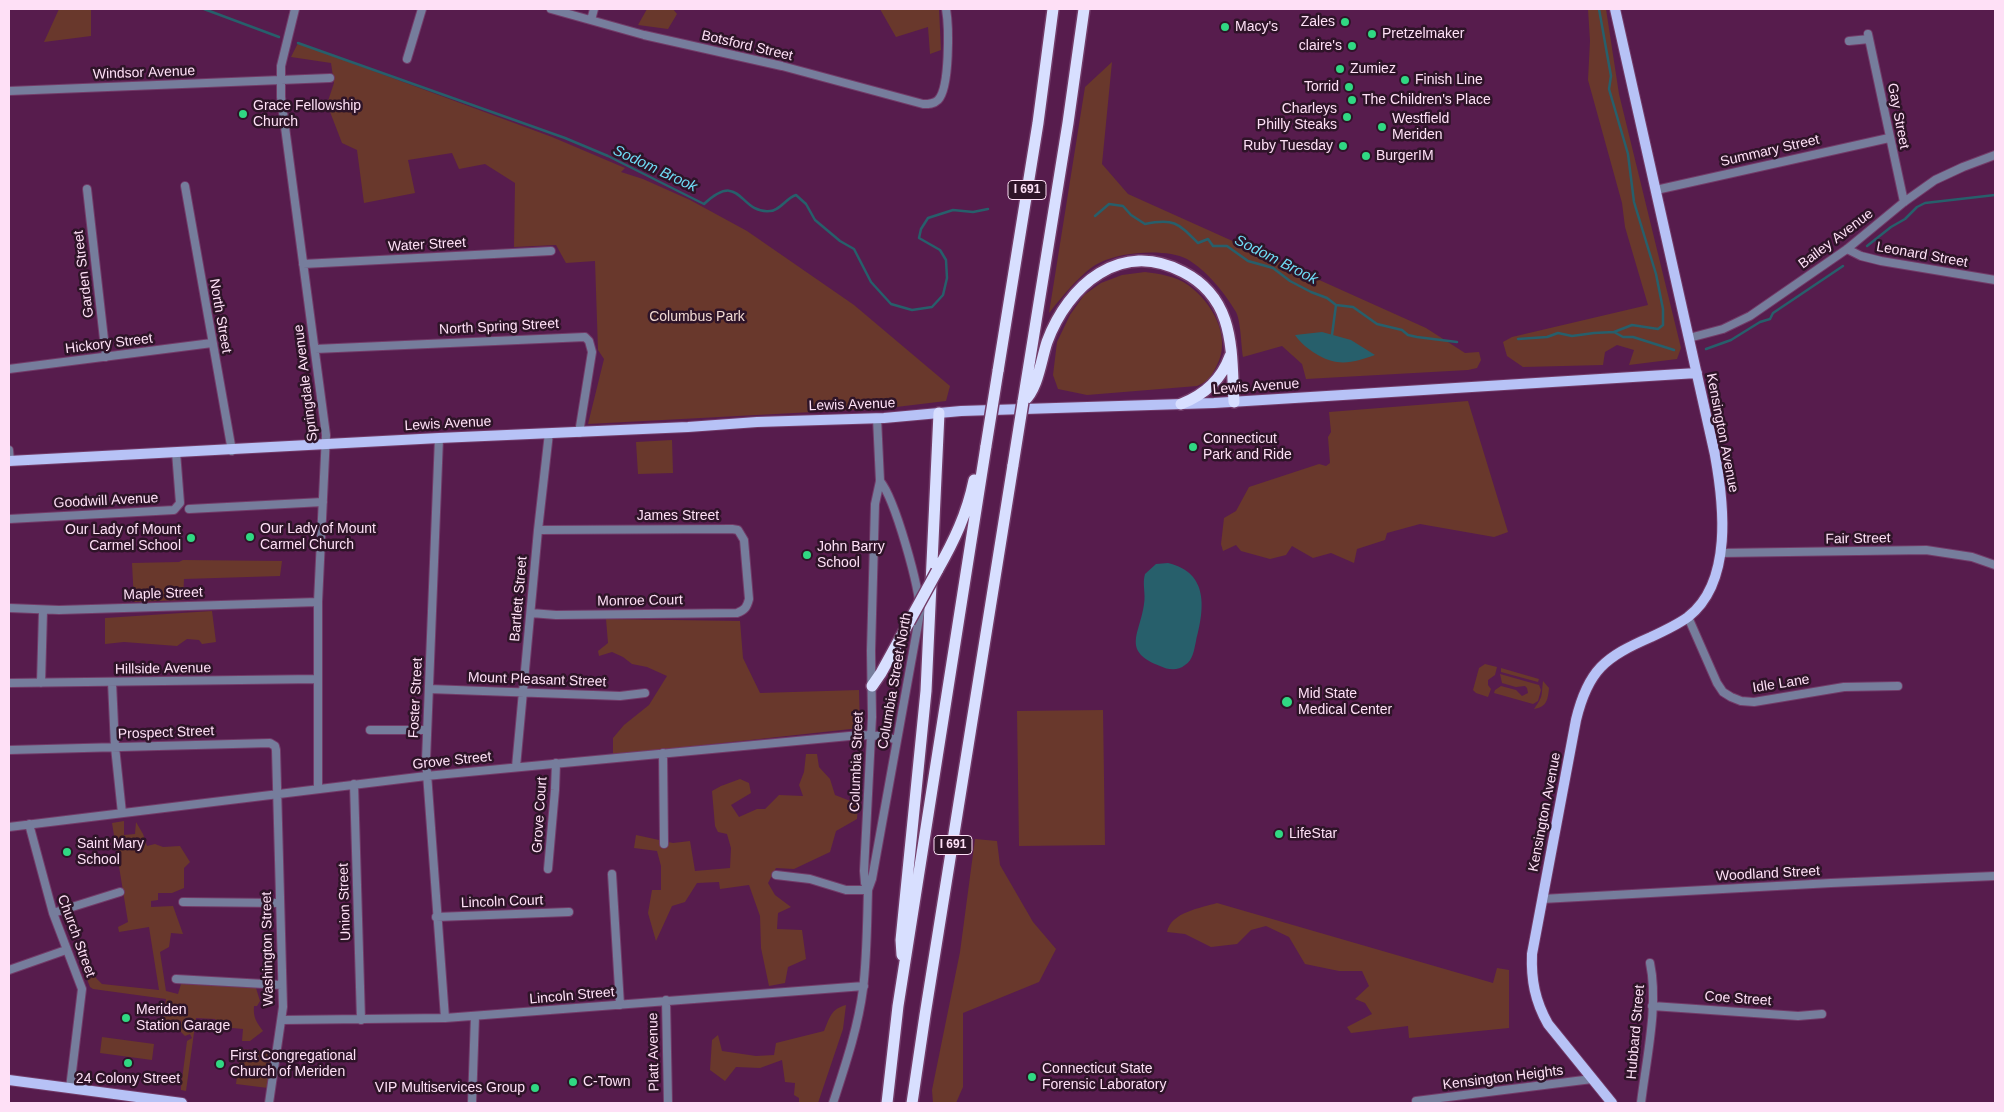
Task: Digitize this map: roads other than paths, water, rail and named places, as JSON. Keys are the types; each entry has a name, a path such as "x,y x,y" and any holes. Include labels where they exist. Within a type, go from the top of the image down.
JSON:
{"highway":[{"name":"I 691","path":"887,1103 893,1041 984,450 1039,114 1053,9"},
{"name":"I 691","path":"914,1101 1023,402 1032,392 1033,369 1084,9"},
{"path":"1033,369 1052,331 1074,295 1089,280 1100,272 1116,265 1130,262 1146,262 1168,266 1188,274 1202,285 1216,301 1225,317 1230,334 1234,402"},
{"path":"1181,404 1199,396 1210,387 1224,368 1231,350"},
{"path":"905,964 900,940 926,691 939,413"},
{"path":"872,686 880,676 956,537 963,519 977,462 984,450"}],"main road":[{"name":"Kensington Avenue","path":"1612,1103 1552,1030 1540,1011 1536,999 1532,954 1542,899 1576,720 1585,690 1592,677 1610,658 1688,617 1706,597 1712,586 1720,553 1722,512 1718,474 1615,9"},
{"name":"Lewis Avenue","path":"9,461 176,452 232,451 439,438 578,433 756,422 877,418 939,413 1234,402 1696,373"},
{"path":"9,1080 182,1103"}],"street":[{"name":"Springdale Avenue","path":"295,9 281,66 280,80 325,423 326,445 318,602 318,789"},
{"path":"406,59 422,9"},
{"name":"Botsford Street","path":"551,9 838,80 912,102 931,104 937,101 944,87 949,33 946,9"},
{"path":"591,20 594,9"},
{"name":"Gay Street","path":"1849,41 1868,36 1904,202"},
{"name":"Windsor Avenue","path":"9,91 330,78"},
{"name":"Summary Street","path":"1656,190 1889,138"},
{"name":"Bailey Avenue","path":"1689,338 1723,329 1750,316 1847,248 1904,202 1949,173 1995,155"},
{"name":"North Street","path":"185,186 232,451"},
{"name":"Garden Street","path":"87,189 106,357"},
{"name":"Leonard Street","path":"1847,248 1860,256 1881,261 1995,280"},
{"name":"Water Street","path":"303,264 552,251"},
{"name":"North Spring Street","path":"315,349 585,337 589,341 592,352 578,433"},
{"name":"Hickory Street","path":"9,369 212,343"},
{"name":"Columbia Street","path":"833,1103 857,1025 864,986 868,890 864,873 871,735 875,504 876,491 880,481 877,418"},
{"name":"Bartlett Street","path":"516,767 538,530 550,433"},
{"name":"Foster Street","path":"439,438 426,776 445,1018"},
{"path":"9,450 9,461"},
{"name":"Goodwill Avenue","path":"9,518 176,509 180,503 176,452"},
{"name":"Columbia Street North","path":"868,890 872,879 918,626 920,602 914,573 889,496 880,481"},
{"path":"189,509 324,502"},
{"name":"James Street","path":"538,530 738,530 744,540 747,607"},
{"name":"Fair Street","path":"1720,553 1926,550 1972,557 1995,565"},
{"name":"Maple Street","path":"9,608 43,610 318,602"},
{"name":"Monroe Court","path":"530,613 556,615 737,613 747,607"},
{"path":"41,683 43,610"},
{"name":"Idle Lane","path":"1688,617 1717,683 1723,692 1741,701 1765,700 1844,687 1898,686"},
{"name":"Hillside Avenue","path":"9,683 317,679"},
{"path":"112,682 115,747 122,813"},
{"name":"Mount Pleasant Street","path":"429,689 620,696 644,693"},
{"path":"370,730 427,730"},
{"name":"Grove Street","path":"9,826 354,784 556,763 871,735 885,736 897,740"},
{"name":"Prospect Street","path":"9,750 270,743 275,746 276,750 278,794"},
{"path":"663,753 664,844"},
{"name":"Grove Court","path":"548,869 556,763"},
{"name":"Union Street","path":"354,784 362,1020"},
{"name":"Washington Street","path":"269,1103 282,1020 278,794"},
{"name":"Church Street","path":"29,824 53,913 82,989 70,1088"},
{"path":"612,874 620,1005"},
{"path":"776,875 810,879 846,890 868,890"},
{"name":"Woodland Street","path":"1542,899 1995,876"},
{"path":"53,913 120,892"},
{"path":"183,902 280,903"},
{"name":"Lincoln Court","path":"436,917 569,912"},
{"path":"9,970 66,950"},
{"name":"Hubbard Street","path":"1641,1103 1652,1006 1653,978 1650,963"},
{"path":"176,979 282,985"},
{"name":"Lincoln Street","path":"282,1020 445,1018 864,986"},
{"name":"Platt Avenue","path":"666,1000 668,1103"},
{"name":"Coe Street","path":"1652,1006 1798,1016 1822,1014"},
{"path":"472,1103 475,1016"},
{"name":"Kensington Heights","path":"1416,1101 1592,1079"}],"waterway":[{"name":"Sodom Brook","path":"204,9 279,37"},
{"path":"1599,9 1611,76 1609,89 1628,154 1634,202 1656,274 1663,309 1663,325 1658,329 1632,325 1614,332"},
{"name":"Sodom Brook","path":"298,43 565,138 608,156 704,204 716,194 726,191 739,195 760,210 770,211 777,209 796,195 806,204 815,220 840,241 854,249 871,282 891,304 912,310 932,307 943,295 947,278 946,260 940,250 919,238 921,229 928,218 953,210 973,212 988,209"},
{"name":"Sodom Brook","path":"1867,246 1891,227 1905,219 1917,207 1925,203 1995,195"},
{"name":"Sodom Brook","path":"1095,216 1109,204 1123,206 1131,215 1145,224 1155,222 1175,224 1198,243 1208,239 1213,246 1227,246 1248,261 1273,268 1290,281 1327,298 1336,305 1353,307 1377,324 1402,330 1408,335 1457,342"},
{"name":"Sodom Brook","path":"1706,349 1731,340 1760,322 1770,319 1773,313 1843,266"},
{"path":"1332,335 1336,305"},
{"name":"Sodom Brook","path":"1518,339 1547,337 1558,333 1572,336 1614,332 1623,337 1633,337 1674,350"}],"place":[{"name":"Zales","path":"1345,22"},
{"name":"Macy's","path":"1225,27"},
{"name":"Pretzelmaker","path":"1372,34"},
{"name":"claire's","path":"1352,46"},
{"name":"Zumiez","path":"1340,69"},
{"name":"Finish Line","path":"1405,80"},
{"name":"Torrid","path":"1349,87"},
{"name":"The Children's Place","path":"1352,100"},
{"name":"Grace Fellowship Church","path":"243,114"},
{"name":"Charleys Philly Steaks","path":"1347,117"},
{"name":"Westfield Meriden","path":"1382,127"},
{"name":"Ruby Tuesday","path":"1343,146"},
{"name":"BurgerIM","path":"1366,156"},
{"name":"Connecticut Park and Ride","path":"1193,447"},
{"name":"Our Lady of Mount Carmel Church","path":"250,537"},
{"name":"Our Lady of Mount Carmel School","path":"191,538"},
{"name":"John Barry School","path":"807,555"},
{"name":"Mid State Medical Center","path":"1287,702"},
{"name":"LifeStar","path":"1279,834"},
{"name":"Saint Mary School","path":"67,852"},
{"name":"Meriden Station Garage","path":"126,1018"},
{"name":"24 Colony Street","path":"128,1063"},
{"name":"First Congregational Church of Meriden","path":"220,1064"},
{"name":"Connecticut State Forensic Laboratory","path":"1032,1077"},
{"name":"C-Town","path":"573,1082"},
{"name":"VIP Multiservices Group","path":"535,1088"}],"park label":[{"name":"Columbus Park","path":"697,317"}]}
